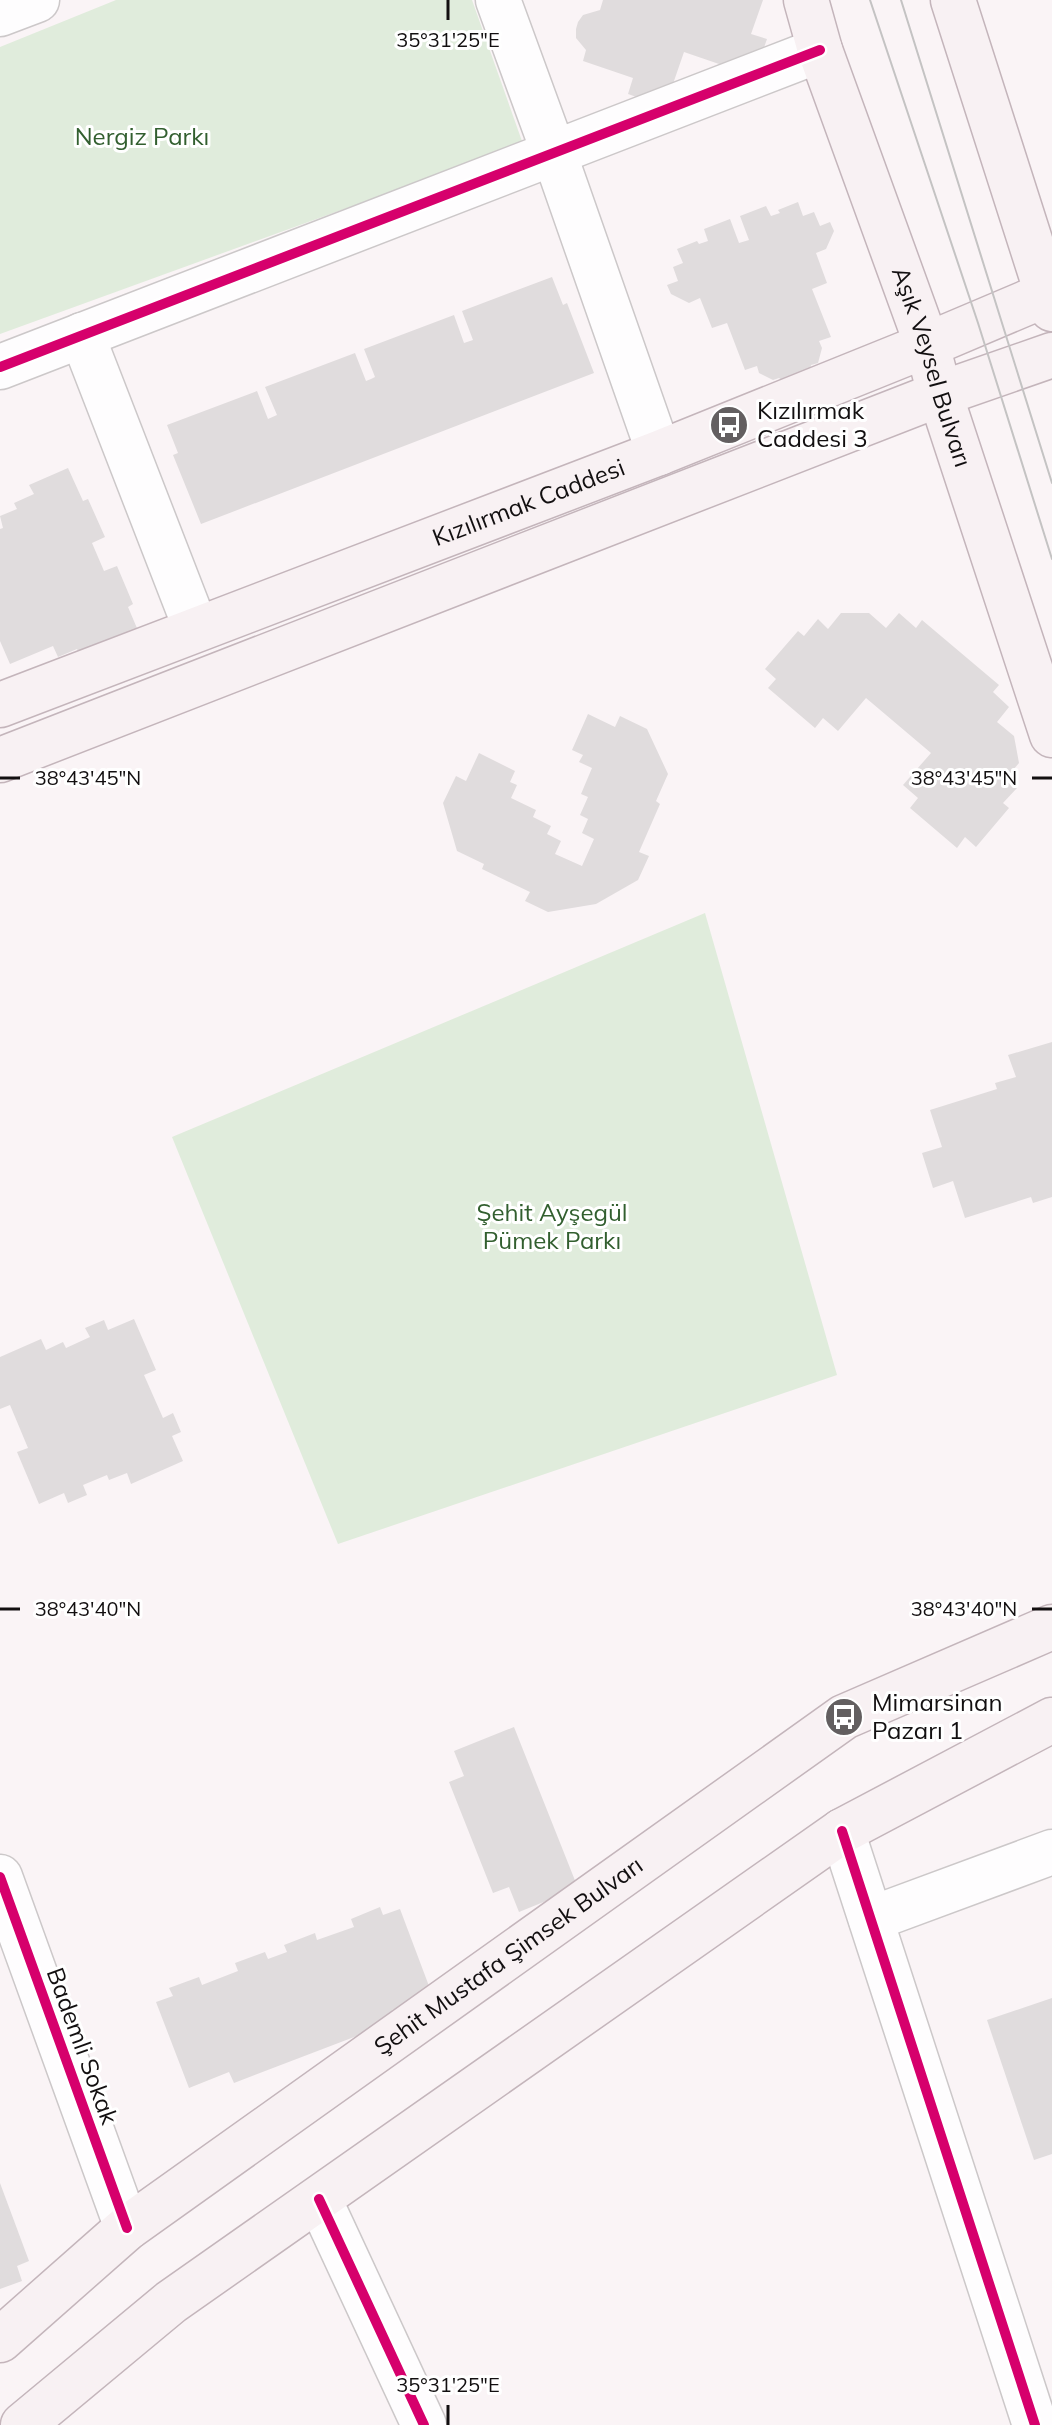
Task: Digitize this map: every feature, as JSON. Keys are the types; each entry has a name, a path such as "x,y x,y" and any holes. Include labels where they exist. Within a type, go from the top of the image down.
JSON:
{"main road":[{"name":"Aşık Veysel Bulvarı","path":"806,0 820,50 927,345 940,394 1052,735"},
{"path":"953,0 1050,298"},
{"name":"Kızılırmak Caddesi","path":"0,705 659,453 1050,298"},
{"name":"Kızılırmak Caddesi","path":"0,760 940,394 1052,355"},
{"name":"Şehit Mustafa Şimsek Bulvarı","path":"0,2340 127,2228 844,1717 1052,1627"},
{"path":"23,2425 171,2302 842,1831 1052,1720"}],"street":[{"path":"0,14 37,0"},
{"path":"498,0 659,453"},
{"path":"0,367 820,50"},
{"path":"82,335 196,629"},
{"path":"842,1831 1035,2425"},
{"path":"871,1919 1052,1852"},
{"name":"Bademli Sokak","path":"0,1877 127,2228"},
{"path":"319,2199 424,2425"}],"green space":[{"name":"Nergiz Parkı","path":"116,0 472,0 523,144 0,334 0,47"},
{"name":"Şehit Ayşegül Pümek Parkı","path":"705,913 837,1375 338,1544 172,1137"}],"building":[{"path":"603,0 763,0 751,34 767,39 754,76 684,52 665,107 628,94 633,78 583,61 586,50 576,38 578,22 583,15 600,10"},
{"path":"798,202 803,216 814,212 820,226 830,222 834,231 826,249 816,253 827,283 812,289 831,337 819,341 822,348 818,363 811,365 808,385 795,390 779,378 773,380 759,373 757,366 745,370 727,323 712,328 700,298 689,303 671,294 667,285 678,281 673,267 683,263 677,249 697,241 699,244 708,241 704,229 730,219 739,243 749,240 740,216 766,206 771,216"},
{"path":"552,277 563,305 567,303 594,373 201,524 173,455 178,453 167,425 257,391 268,419 277,415 265,387 355,353 366,381 375,377 364,349 454,315 464,343 473,340 462,311"},
{"path":"68,468 83,501 88,499 105,537 92,543 104,571 117,566 133,604 128,607 142,640 80,655 77,649 58,657 53,646 10,664 0,641 0,529 3,528 0,516 17,509 14,503 34,494 29,485"},
{"path":"841,613 869,613 886,628 899,613 916,628 922,620 999,685 993,692 1009,707 997,722 1014,736 1019,763 1006,778 1017,788 1003,803 1009,808 976,847 965,837 957,848 910,808 918,798 903,785 931,753 866,698 838,731 823,718 815,728 768,688 776,679 765,669 798,631 804,636 818,619 828,629"},
{"path":"588,714 615,727 620,716 647,729 668,774 656,801 660,804 639,852 649,856 638,880 596,904 548,912 525,901 530,892 482,869 484,864 457,851 443,803 456,776 466,781 479,753 515,771 510,782 517,785 511,798 536,810 533,817 551,826 547,834 561,841 555,854 582,866 594,839 582,833 588,819 580,815 588,797 581,794 592,768 579,762 583,755 572,750"},
{"path":"1052,1042 1052,1197 1033,1203 1031,1197 965,1218 953,1181 933,1188 922,1153 942,1147 930,1110 997,1089 995,1083 1016,1077 1008,1055"},
{"path":"134,1319 156,1370 144,1375 163,1418 173,1413 181,1432 172,1436 183,1461 131,1484 127,1473 109,1480 107,1475 83,1485 87,1495 68,1503 64,1493 39,1504 17,1452 28,1448 10,1405 0,1409 0,1357 41,1339 46,1350 63,1342 66,1348 90,1337 85,1328 104,1320 108,1330"},
{"path":"514,1727 578,1888 519,1912 509,1887 493,1893 449,1782 464,1776 454,1751"},
{"path":"380,1907 383,1915 400,1909 432,1994 392,2010 396,2021 234,2083 229,2072 189,2088 156,2002 173,1996 169,1988 199,1977 202,1985 238,1971 235,1963 265,1952 268,1959 287,1952 284,1945 315,1933 317,1940 354,1927 351,1919"},
{"path":"1052,1998 1052,2154 1034,2160 987,2020"},
{"path":"0,2183 29,2261 17,2266 22,2281 0,2289"}],"tram line":[{"path":"870,0 978,323 1052,559"},
{"path":"901,0 1052,483"}],"cycle path":[{"path":"0,367 820,50"},
{"path":"842,1831 1035,2425"},
{"path":"0,1877 127,2228"},
{"path":"319,2199 424,2425"}],"place":[{"name":"Kızılırmak Caddesi 3","path":"729,425"},
{"name":"Mimarsinan Pazarı 1","path":"844,1717"}]}
